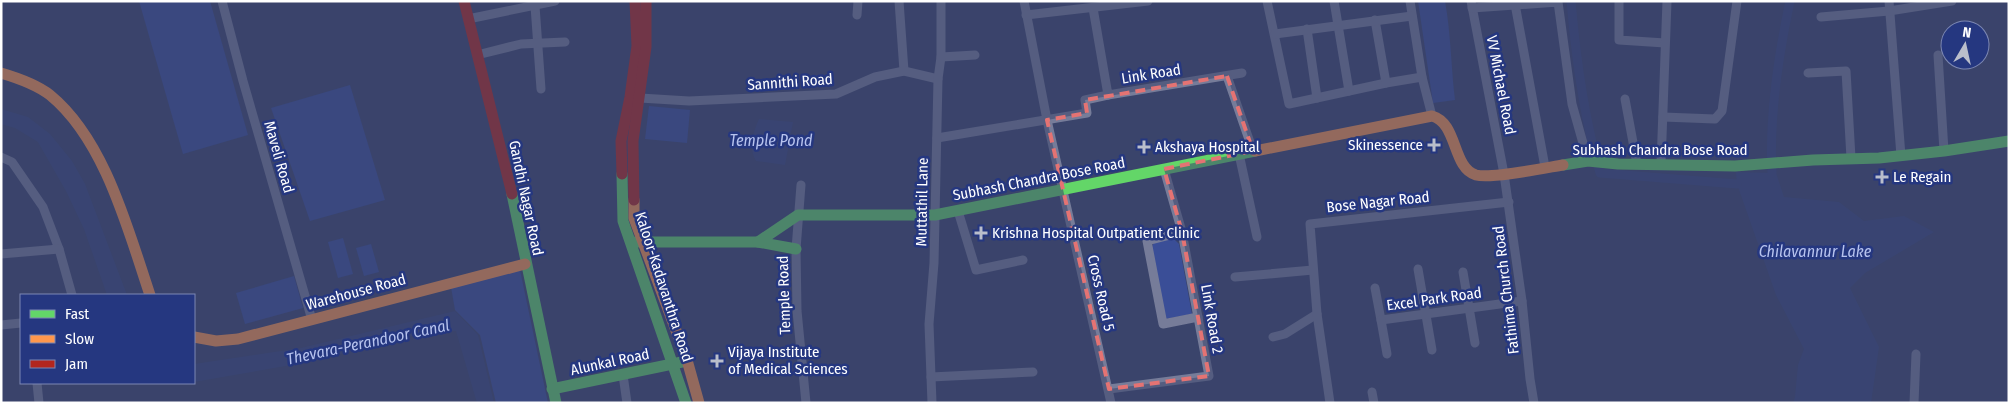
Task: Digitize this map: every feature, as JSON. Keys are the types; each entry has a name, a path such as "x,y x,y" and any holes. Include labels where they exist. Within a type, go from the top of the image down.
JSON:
{"main road":[{"name":"Gandhi Nagar Road","path":"464,1 508,177 556,403"},
{"name":"Kaloor-Kadavanthra Road","path":"635,1 637,46 622,141 623,221 686,403"},
{"name":"Kaloor-Kadavanthra Road","path":"646,1 646,47 633,141 634,218 687,360 699,403"},
{"path":"1,73 48,94 64,107 77,123 100,164 122,214 150,294"},
{"name":"Subhash Chandra Bose Road","path":"798,215 935,215 958,212 1253,150 1432,116 1444,122 1466,169 1476,175 1504,174 1588,161 1618,164 1760,165 1901,156 2009,141"},
{"path":"758,242 798,215"},
{"path":"630,243 758,242 796,249"},
{"name":"Warehouse Road","path":"195,337 204,341 238,339 525,264"},
{"name":"Alunkal Road","path":"552,389 687,360"}],"street":[{"name":"Maveli Road","path":"222,1 243,82 312,320"},
{"path":"468,19 521,5 535,6 555,1"},
{"path":"857,15 858,1"},
{"path":"898,1 904,71"},
{"name":"Muttathil Lane","path":"932,403 929,324 935,215 938,79 941,57 941,1"},
{"name":"Cross Road 5","path":"1024,1 1047,120 1111,403"},
{"path":"1026,15 1092,8 1112,3 1148,1"},
{"path":"1267,1 1288,104 1422,77"},
{"path":"1334,1 1349,91"},
{"path":"1410,1 1422,77 1432,116"},
{"path":"1619,1 1620,40 1665,43"},
{"path":"1661,164 1667,1"},
{"path":"1663,117 1715,119 1722,112 1737,1"},
{"path":"1889,1 1901,156"},
{"path":"1821,17 1889,11 1952,1"},
{"path":"1472,5 1558,2 1572,104 1588,161"},
{"path":"1515,4 1544,167"},
{"name":"VV Michael Road","path":"1472,5 1504,174"},
{"path":"535,6 541,89"},
{"name":"Link Road","path":"1092,8 1108,95 1242,73"},
{"path":"1275,34 1412,16"},
{"path":"1375,20 1386,83"},
{"path":"1307,29 1317,98"},
{"path":"477,55 521,44 565,42"},
{"path":"941,57 975,55"},
{"path":"1938,55 1944,151"},
{"name":"Sannithi Road","path":"640,98 689,101 836,94 875,77 904,71 938,79"},
{"path":"1808,73 1846,71 1851,158"},
{"path":"1227,76 1253,150"},
{"path":"937,138 1087,113 1085,100 1108,95"},
{"path":"1625,99 1636,164"},
{"path":"1239,154 1257,237"},
{"path":"1,157 12,162 42,207 59,249 72,294"},
{"name":"Link Road 2","path":"1108,389 1209,376 1182,232 1164,169"},
{"name":"Fathima Church Road","path":"1504,174 1534,403"},
{"name":"Temple Road","path":"801,185 796,249 797,311 806,403"},
{"name":"Bose Nagar Road","path":"1330,403 1316,314 1310,224 1509,202"},
{"path":"958,212 976,270 1023,260"},
{"path":"1182,232 1147,240 1163,324 1198,317"},
{"path":"1,254 59,249"},
{"path":"1418,269 1432,350"},
{"path":"1235,277 1313,270"},
{"path":"1463,272 1475,342"},
{"name":"Excel Park Road","path":"1375,288 1381,320 1522,300"},
{"path":"1274,337 1285,334 1316,314"},
{"path":"1381,320 1387,354"},
{"path":"1,326 20,323"},
{"path":"1914,403 1916,354"},
{"path":"931,377 1033,372"},
{"path":"623,375 627,403"},
{"path":"37,384 40,403"},
{"path":"1372,392 1374,403"}],"highlighted area":[{"path":"1227,76 1253,151 1164,169 1182,232 1209,376 1109,389 1047,120 1087,113 1085,100"}],"shaded area":[{"path":"139,1 210,1 248,135 183,154"},
{"path":"1418,1 1445,1 1455,100 1433,103"},
{"path":"350,85 385,200 310,221 271,108"},
{"path":"649,106 690,110 687,143 645,139"},
{"path":"343,238 353,274 338,278 328,242"},
{"path":"1173,238 1179,244 1192,314 1166,319 1151,249 1154,242"},
{"path":"371,244 379,272 364,276 356,248"},
{"path":"520,270 548,403 496,403 480,335 455,310 451,287"},
{"path":"294,276 303,308 245,324 236,293"}],"water":[{"path":"1,109 28,117 50,134 72,161 85,184 127,294 107,294 84,229 66,191 38,142 15,128 1,124"},
{"name":"Temple Pond","path":"759,119 793,122 785,165 756,161 752,145 753,135"},
{"name":"Chilavannur Lake","path":"1736,172 1776,173 1784,197 1839,202 1864,221 1904,216 1934,232 1865,273 1850,288 1879,347 1871,403 1793,403 1798,365 1804,349 1776,295 1737,184"},
{"name":"Thevara-Perandoor Canal","path":"455,311 478,335 494,403 477,403 456,331 436,330 314,361 195,382 195,364 301,348"}],"waterway":[{"path":"1571,1 1581,88 1589,131 1600,173 1737,184"},
{"path":"1772,173 1771,152 1775,87 1790,1"}],"traffic: fast":[{"path":"1563,165 1588,161 1618,164 1735,166 1813,160 1879,158 2009,141"},
{"path":"758,242 798,215 935,215 1255,151"},
{"path":"622,174 623,221 686,403"},
{"path":"512,194 556,403"},
{"path":"635,242 758,242 796,249"},
{"path":"552,389 682,362"}],"traffic: slow":[{"path":"1,73 20,79 45,91 69,114 86,136 100,161 123,215 150,294"},
{"path":"1255,151 1432,116 1440,120 1446,127 1463,164 1468,171 1476,175 1532,171 1563,165"},
{"path":"634,200 634,218 687,360 699,403"},
{"path":"195,337 216,341 238,339 525,264"}],"traffic: jam":[{"path":"464,1 512,194"},
{"path":"622,174 621,141 630,97 637,46 635,1"},
{"path":"634,200 633,141 646,47 646,1"}],"place":[{"name":"Skinessence","path":"1434,145"},
{"name":"Akshaya Hospital","path":"1144,147"},
{"name":"Le Regain","path":"1882,177"},
{"name":"Krishna Hospital Outpatient Clinic","path":"981,233"},
{"name":"Vijaya Institute of Medical Sciences","path":"717,361"}]}
